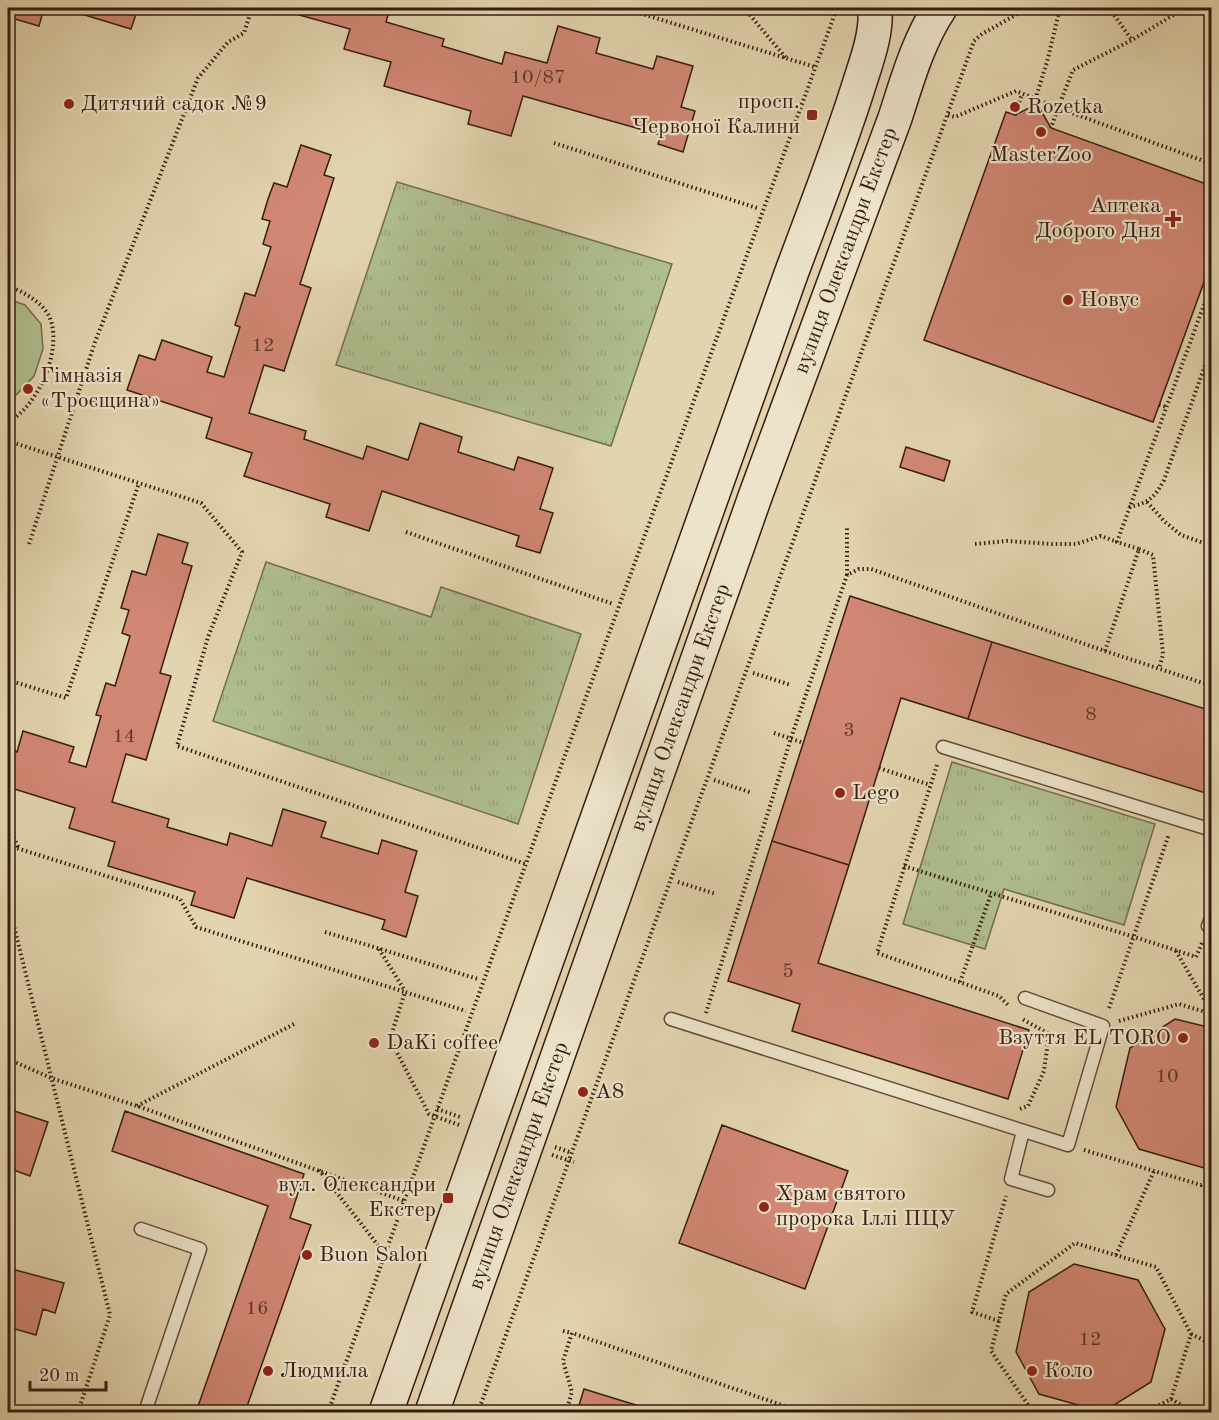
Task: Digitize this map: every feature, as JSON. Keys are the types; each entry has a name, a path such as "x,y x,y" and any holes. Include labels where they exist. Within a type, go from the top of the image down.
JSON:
{"street":[{"name":"вулиця Олександри Екстер","path":"386,1413 779,307 848,120 872,41 875,8"},
{"name":"вулиця Олександри Екстер","path":"432,1413 760,484 921,43 940,8"}],"lane":[{"path":"943,747 1212,830"},
{"path":"671,1019 1068,1145 1103,1026 1025,998"},
{"path":"1023,1131 1011,1179 1048,1190"},
{"path":"141,1228 200,1249 145,1413"}],"path":[{"path":"29,544 95,342 198,78 228,42 244,33 252,8"},
{"path":"623,8 815,67"},
{"path":"744,8 786,58"},
{"path":"328,1413 837,8"},
{"path":"478,1413 974,41 982,34 1028,8"},
{"path":"1037,102 1037,94 1060,8"},
{"path":"1109,8 1132,40"},
{"path":"1051,128 1073,70 1132,40 1185,8"},
{"path":"948,115 955,117 1016,91 1037,102 1212,164"},
{"path":"1015,115 1022,94"},
{"path":"554,143 757,208"},
{"path":"1117,542 1212,283"},
{"path":"8,286 44,308 50,317 54,339 52,358 40,386 24,410 8,422"},
{"path":"1129,507 1147,502 1157,493 1164,480 1212,346"},
{"path":"1159,405 1167,407"},
{"path":"8,441 201,503 242,552 208,637 177,747 526,864"},
{"path":"8,680 66,698 139,483"},
{"path":"1147,502 1181,535 1212,546"},
{"path":"701,1029 791,738 847,575 847,527"},
{"path":"406,532 613,604"},
{"path":"975,544 1007,541 1076,544 1101,536 1153,555 1163,654 1159,669"},
{"path":"1105,651 1139,549"},
{"path":"847,575 859,569 871,569 1212,686"},
{"path":"753,673 791,685"},
{"path":"774,733 804,743"},
{"path":"879,768 930,785 877,953 999,996 1013,1011"},
{"path":"714,780 752,793"},
{"path":"1103,1026 1174,819"},
{"path":"8,825 19,849"},
{"path":"13,847 180,899 196,927 466,1011"},
{"path":"904,866 1196,957 1210,921"},
{"path":"678,882 716,894"},
{"path":"960,982 991,894"},
{"path":"10,910 111,1315 78,1413"},
{"path":"325,932 478,979"},
{"path":"379,948 405,992 390,1038 429,1114 435,1116"},
{"path":"1176,951 1212,1013"},
{"path":"1103,1026 1179,1004 1212,1013"},
{"path":"706,1012 717,1016"},
{"path":"1015,1110 1028,1106 1044,1071 1048,1034 1020,1018"},
{"path":"137,1106 296,1023"},
{"path":"8,1059 51,1078 137,1106 404,1201"},
{"path":"1068,1145 1201,1185 1212,1178"},
{"path":"318,1170 381,1249 386,1252"},
{"path":"1116,1255 1154,1171"},
{"path":"999,1321 972,1312 1011,1179"},
{"path":"1033,1413 991,1351 1006,1294 1076,1243 1156,1267 1191,1334 1212,1344"},
{"path":"563,1331 802,1413"},
{"path":"566,1413 572,1392 563,1361 572,1333"},
{"path":"1146,1413 1171,1399 1191,1334"},
{"path":"1171,1399 1194,1413"}],"green space":[{"path":"397,182 672,264 611,446 336,365"},
{"path":"8,299 25,305 41,324 43,349 34,376 16,395 8,398"},
{"path":"266,562 431,617 441,587 581,634 518,824 213,721"},
{"path":"952,762 1155,824 1124,925 1004,889 985,949 903,924"}],"building":[{"path":"8,8 44,8 39,26 8,17"},
{"path":"77,8 138,8 131,29 75,12"},
{"path":"274,8 390,8 386,22 444,39 442,46 502,64 505,52 547,63 558,26 600,38 596,53 653,69 657,56 693,66 681,107 695,111 683,152 658,144 661,135 523,96 511,136 468,124 471,111 384,86 391,62 344,49 350,29"},
{"name":"Новус","path":"1037,104 1051,128 1212,186 1212,260 1153,422 924,340 1006,112 1015,115"},
{"path":"301,145 331,155 324,175 334,178 300,284 311,288 284,371 264,365 249,413 306,431 304,439 363,459 367,446 408,460 420,423 462,437 458,452 514,470 518,457 553,468 540,509 553,513 540,553 516,546 519,536 382,491 369,531 326,517 330,504 244,476 252,453 206,438 212,418 127,390 139,355 155,360 162,340 212,357 207,372 224,377 240,327 235,325 245,293 255,296 271,247 263,244 270,221 262,219 268,199 274,183 287,187"},
{"path":"906,447 950,461 944,481 900,467"},
{"path":"158,534 188,543 182,563 192,566 160,673 171,676 146,760 126,754 112,802 169,819 167,827 227,845 230,833 272,846 283,809 326,822 321,837 378,854 382,840 417,851 405,892 418,896 406,937 382,929 385,920 247,878 234,918 191,905 195,892 108,866 115,842 69,828 75,808 8,787 8,749 17,752 23,731 74,747 69,762 86,767 101,716 96,715 106,683 115,686 130,636 122,633 129,610 121,608 132,571 146,575"},
{"path":"850,596 992,642 968,719 901,698 849,865 772,841"},
{"path":"992,642 1212,711 1212,795 968,719"},
{"path":"772,841 849,865 818,963 1029,1030 1008,1099 792,1031 800,1004 728,981"},
{"path":"1175,1019 1212,1028 1212,1163 1204,1168 1139,1149 1116,1107 1130,1048"},
{"path":"8,1109 48,1122 30,1176 8,1168"},
{"path":"125,1111 304,1174 290,1218 311,1225 245,1412 196,1412 268,1206 112,1151"},
{"name":"Храм святого пророка Іллі ПЦУ","path":"722,1125 848,1171 805,1289 679,1243"},
{"path":"1074,1264 1138,1280 1165,1329 1151,1382 1103,1412 1039,1394 1016,1352 1029,1292"},
{"path":"8,1268 64,1283 55,1313 43,1309 36,1335 8,1327"},
{"path":"584,1389 652,1410 651,1412 577,1412"}],"place":[{"name":"Дитячий садок №9","path":"69,104"},
{"name":"Rozetka","path":"1015,107"},
{"name":"просп. Червоної Калини","path":"812,115"},
{"name":"MasterZoo","path":"1041,132"},
{"name":"Аптека Доброго Дня","path":"1173,219"},
{"name":"Новус","path":"1068,300"},
{"name":"Гімназія «Троєщина»","path":"28,389"},
{"name":"Lego","path":"840,793"},
{"name":"Взуття EL TORO","path":"1183,1038"},
{"name":"DaKi coffee","path":"374,1043"},
{"name":"A8","path":"583,1092"},
{"name":"вул. Олександри Екстер","path":"448,1198"},
{"name":"Храм святого пророка Іллі ПЦУ","path":"764,1207"},
{"name":"Buon Salon","path":"307,1255"},
{"name":"Людмила","path":"268,1371"},
{"name":"Коло","path":"1032,1371"}]}
